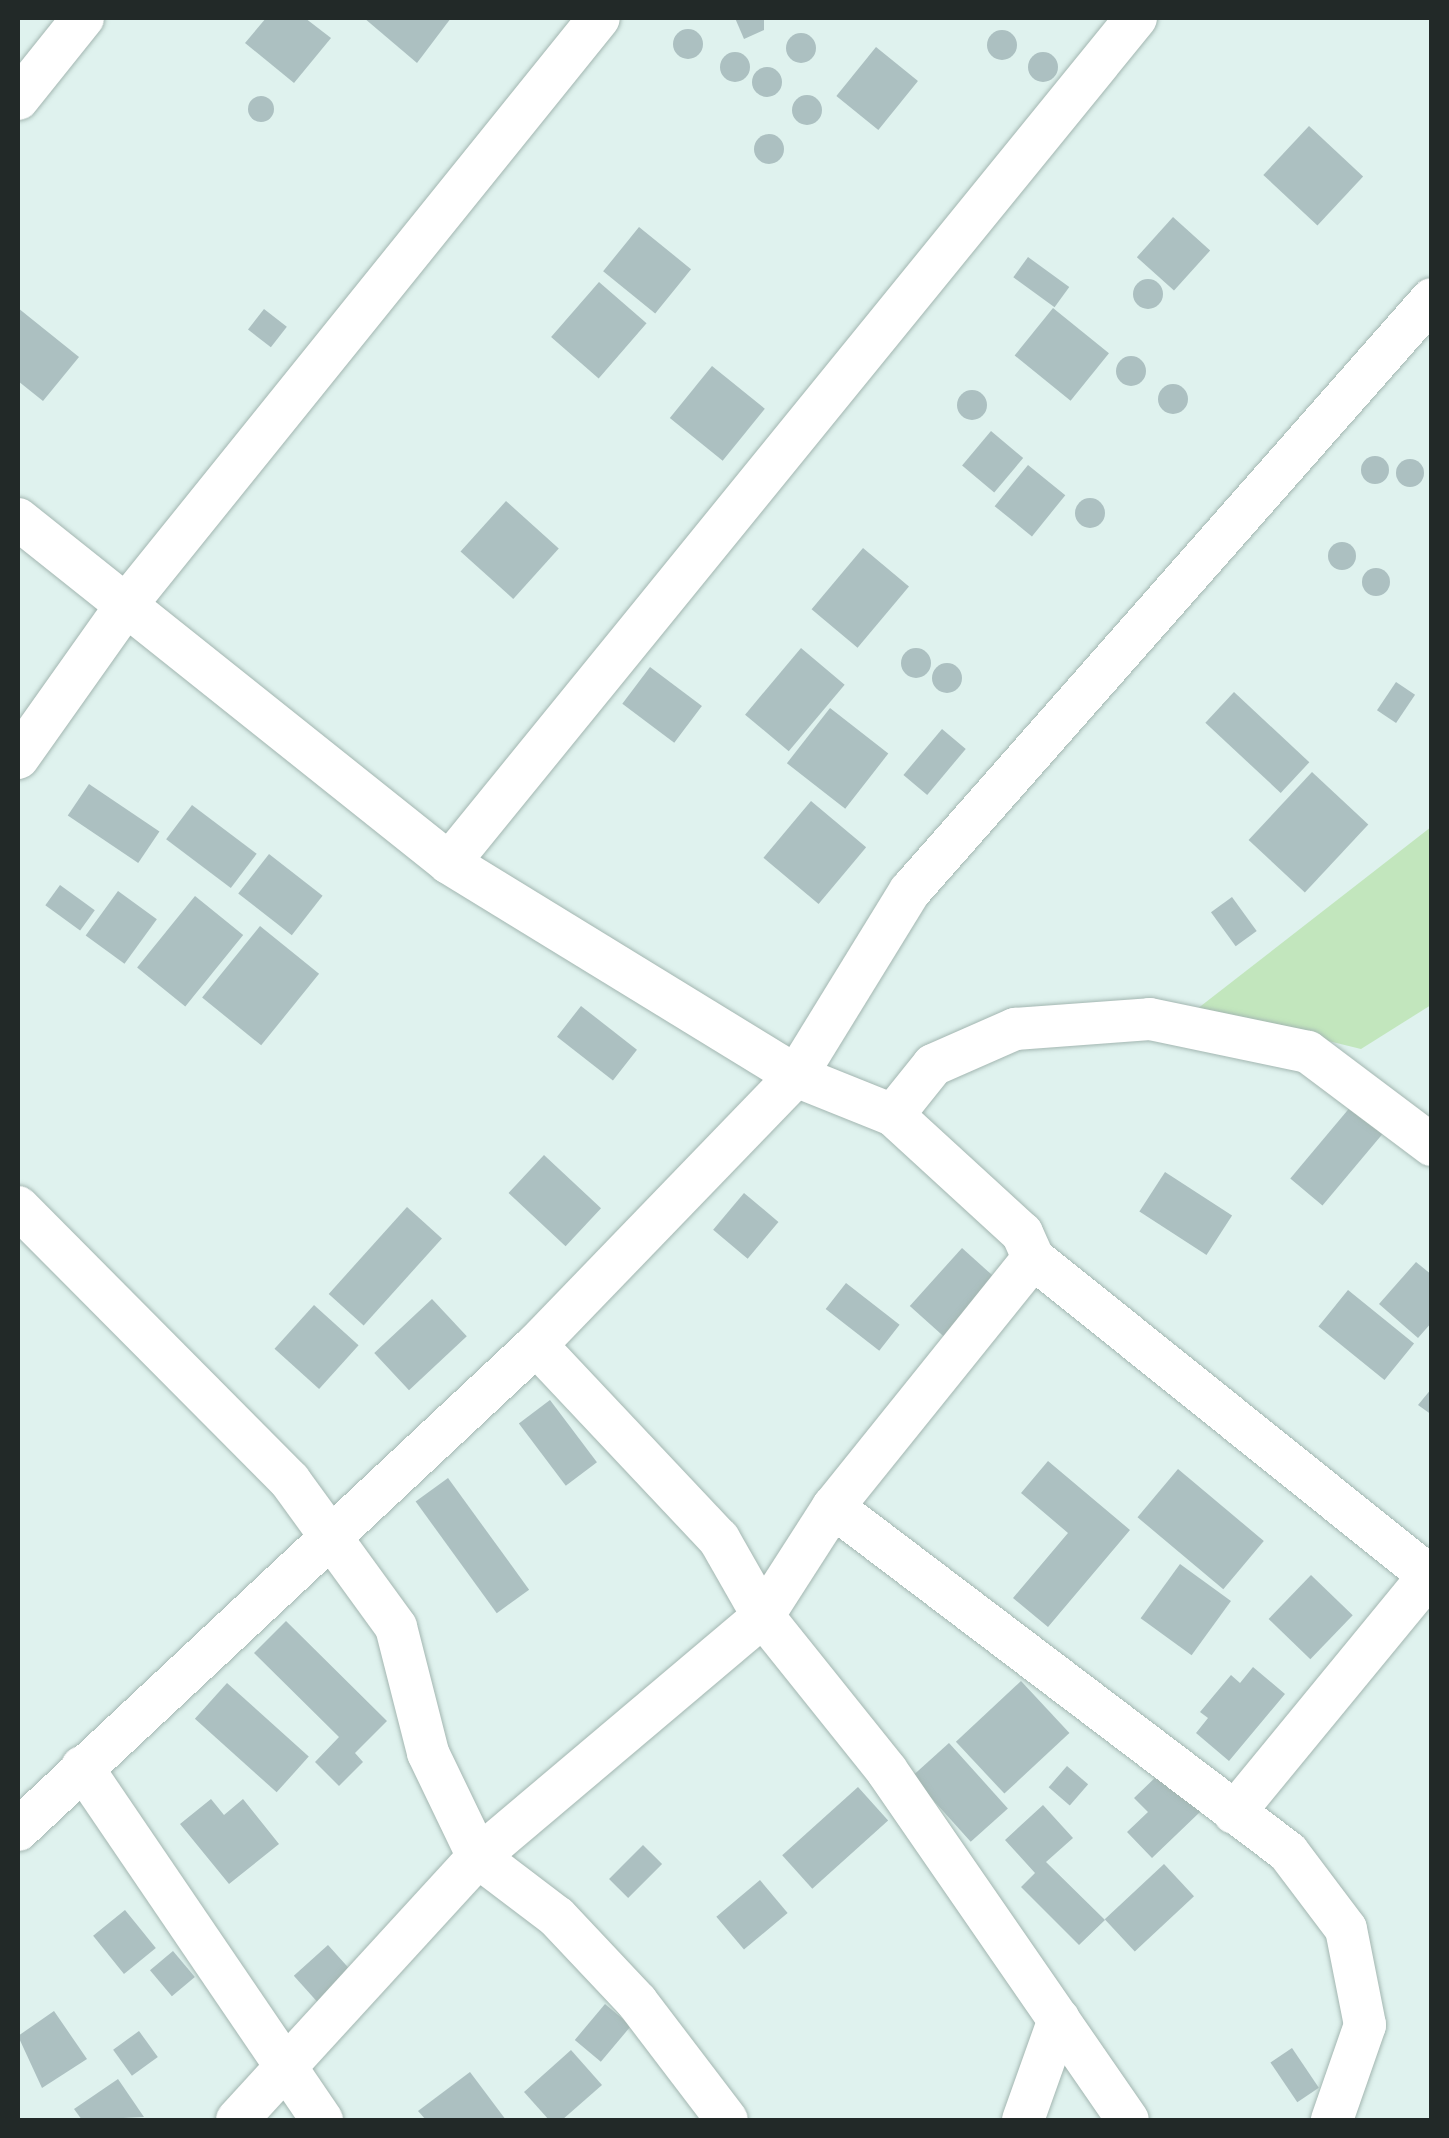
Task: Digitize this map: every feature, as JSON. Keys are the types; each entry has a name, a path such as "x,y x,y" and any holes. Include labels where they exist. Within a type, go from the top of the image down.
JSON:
{"street":[{"path":"18,99 83,18"},
{"path":"18,758 130,600 600,18"},
{"path":"449,863 1136,18"},
{"path":"18,1830 324,1539 536,1345 796,1076 910,890 1432,300"},
{"path":"18,519 130,600 449,863 796,1076 894,1115 1022,1233 1033,1258 1430,1575 1234,1813"},
{"path":"894,1115 933,1066 1015,1029 1150,1020 1308,1052 1432,1145"},
{"path":"18,1207 290,1480 324,1539 396,1627 428,1753 478,1857 597,1959 726,2120"},
{"path":"237,2120 478,1857 763,1616 833,1507 1033,1258"},
{"path":"536,1345 670,1478 763,1616 886,1771 1128,2120"},
{"path":"833,1507 1288,1852 1346,1928 1366,2026 1332,2120"},
{"path":"82,1768 322,2120"},
{"path":"1023,2120 1059,2019"}],"green space":[{"path":"1431,827 1431,1005 1361,1049 1197,1009"}],"building":[{"path":"266,18 305,18 331,38 294,83 245,43"},
{"path":"364,18 451,18 417,63"},
{"path":"735,18 764,18 764,30 744,39"},
{"path":"688,29 702,38 703,44 694,58 688,59 674,50 673,44 682,30"},
{"path":"1002,30 1016,39 1017,45 1008,59 1002,60 988,51 987,45 996,31"},
{"path":"801,33 815,42 816,48 807,62 801,63 787,54 786,48 795,34"},
{"path":"876,47 918,81 878,130 836,96"},
{"path":"735,52 749,61 750,67 741,81 735,82 721,73 720,67 729,53"},
{"path":"1043,52 1057,61 1058,67 1049,81 1043,82 1029,73 1028,67 1037,53"},
{"path":"767,67 781,76 782,82 773,96 767,97 753,88 752,82 761,68"},
{"path":"807,95 821,104 822,110 813,124 807,125 793,116 792,110 801,96"},
{"path":"261,96 270,100 274,109 270,118 261,122 252,118 248,109 252,100"},
{"path":"1309,126 1363,176 1317,225 1263,175"},
{"path":"769,134 783,143 784,149 775,163 769,164 755,155 754,149 763,135"},
{"path":"1173,217 1210,250 1174,291 1137,257"},
{"path":"639,227 691,269 655,313 603,271"},
{"path":"1028,257 1069,287 1055,307 1013,277"},
{"path":"1148,279 1162,288 1163,294 1154,308 1148,309 1134,300 1133,294 1142,280"},
{"path":"599,282 647,323 599,378 551,337"},
{"path":"18,308 79,357 43,401 18,381"},
{"path":"1053,308 1109,353 1071,401 1015,355"},
{"path":"264,309 287,327 271,347 248,329"},
{"path":"1131,356 1145,365 1146,371 1137,385 1131,386 1117,377 1116,371 1125,357"},
{"path":"712,366 765,409 723,461 670,418"},
{"path":"1173,384 1187,393 1188,399 1179,413 1173,414 1159,405 1158,399 1167,385"},
{"path":"972,390 986,399 987,405 978,419 972,420 958,411 957,405 966,391"},
{"path":"991,431 1023,458 994,492 962,465"},
{"path":"1375,456 1385,460 1389,470 1385,480 1375,484 1365,480 1361,470 1365,460"},
{"path":"1410,459 1420,463 1424,473 1420,483 1410,487 1400,483 1396,473 1400,463"},
{"path":"1028,465 1065,495 1032,536 995,506"},
{"path":"1090,498 1104,507 1105,513 1096,527 1090,528 1076,519 1075,513 1084,499"},
{"path":"506,501 559,549 513,599 460,552"},
{"path":"1342,542 1352,546 1356,556 1352,566 1342,570 1332,566 1328,556 1332,546"},
{"path":"863,548 909,587 858,648 812,609"},
{"path":"1376,568 1386,572 1390,582 1386,592 1376,596 1366,592 1362,582 1366,572"},
{"path":"801,648 845,685 789,751 745,715"},
{"path":"916,648 930,657 931,663 922,677 916,678 902,669 901,663 910,649"},
{"path":"947,663 961,672 962,678 953,692 947,693 933,684 932,678 941,664"},
{"path":"650,667 702,706 674,743 622,704"},
{"path":"1396,682 1415,695 1396,723 1377,710"},
{"path":"1234,692 1309,762 1281,793 1205,723"},
{"path":"830,708 888,754 845,809 787,763"},
{"path":"942,729 966,749 927,795 903,775"},
{"path":"1312,772 1368,825 1305,893 1249,840"},
{"path":"89,784 159,832 138,863 68,816"},
{"path":"811,801 866,847 819,904 763,858"},
{"path":"192,805 257,854 231,888 166,839"},
{"path":"269,854 323,896 292,935 238,893"},
{"path":"60,885 95,910 80,931 45,905"},
{"path":"118,891 157,919 125,964 86,935"},
{"path":"195,896 243,935 185,1007 137,967"},
{"path":"1232,897 1257,931 1236,946 1211,912"},
{"path":"260,926 319,974 261,1045 202,997"},
{"path":"581,1006 637,1050 613,1080 557,1037"},
{"path":"1352,1105 1384,1132 1322,1206 1290,1179"},
{"path":"544,1155 601,1208 566,1246 509,1193"},
{"path":"1165,1172 1232,1216 1206,1255 1139,1211"},
{"path":"744,1193 778,1222 748,1259 713,1230"},
{"path":"407,1207 442,1238 364,1325 329,1294"},
{"path":"962,1248 998,1280 945,1338 910,1306"},
{"path":"1416,1262 1432,1275 1432,1322 1418,1338 1379,1304"},
{"path":"846,1283 900,1325 879,1351 826,1309"},
{"path":"1348,1290 1414,1343 1384,1380 1318,1327"},
{"path":"432,1299 467,1336 409,1390 374,1353"},
{"path":"314,1305 359,1345 319,1389 275,1349"},
{"path":"1432,1388 1432,1415 1418,1405"},
{"path":"550,1400 597,1462 566,1486 519,1423"},
{"path":"1048,1461 1130,1530 1048,1627 1013,1598 1068,1533 1021,1493"},
{"path":"1178,1469 1264,1541 1223,1589 1138,1517"},
{"path":"448,1478 529,1590 497,1613 416,1502"},
{"path":"1180,1564 1231,1601 1192,1655 1141,1618"},
{"path":"1311,1575 1353,1615 1310,1659 1269,1619"},
{"path":"286,1621 387,1721 355,1753 363,1762 339,1786 315,1762 339,1737 254,1653"},
{"path":"1253,1667 1285,1694 1229,1761 1196,1733 1208,1718 1200,1712 1231,1675 1240,1683"},
{"path":"1021,1681 1069,1733 1004,1794 956,1742"},
{"path":"227,1683 309,1757 277,1792 195,1719"},
{"path":"949,1743 1008,1808 971,1842 912,1776"},
{"path":"1067,1766 1088,1784 1070,1806 1049,1787"},
{"path":"1161,1772 1200,1812 1152,1858 1127,1832 1148,1812 1134,1798"},
{"path":"858,1787 888,1820 812,1889 782,1855"},
{"path":"211,1799 224,1815 243,1799 279,1844 229,1884 180,1824"},
{"path":"1043,1805 1073,1838 1046,1862 1105,1920 1079,1945 1021,1887 1035,1873 1005,1840"},
{"path":"643,1845 662,1864 628,1898 609,1879"},
{"path":"1164,1864 1194,1896 1135,1951 1105,1919"},
{"path":"760,1880 788,1913 744,1950 716,1917"},
{"path":"125,1910 156,1948 124,1974 93,1936"},
{"path":"328,1945 359,1980 325,2011 294,1976"},
{"path":"173,1951 195,1977 172,1996 150,1970"},
{"path":"605,2004 631,2026 601,2062 575,2040"},
{"path":"54,2011 87,2059 42,2088 18,2036"},
{"path":"139,2031 158,2057 132,2076 113,2050"},
{"path":"1292,2048 1319,2088 1297,2102 1270,2063"},
{"path":"571,2050 602,2085 562,2120 549,2120 524,2092"},
{"path":"470,2072 506,2120 426,2120 418,2111"},
{"path":"118,2079 144,2117 82,2120 74,2109"}]}
